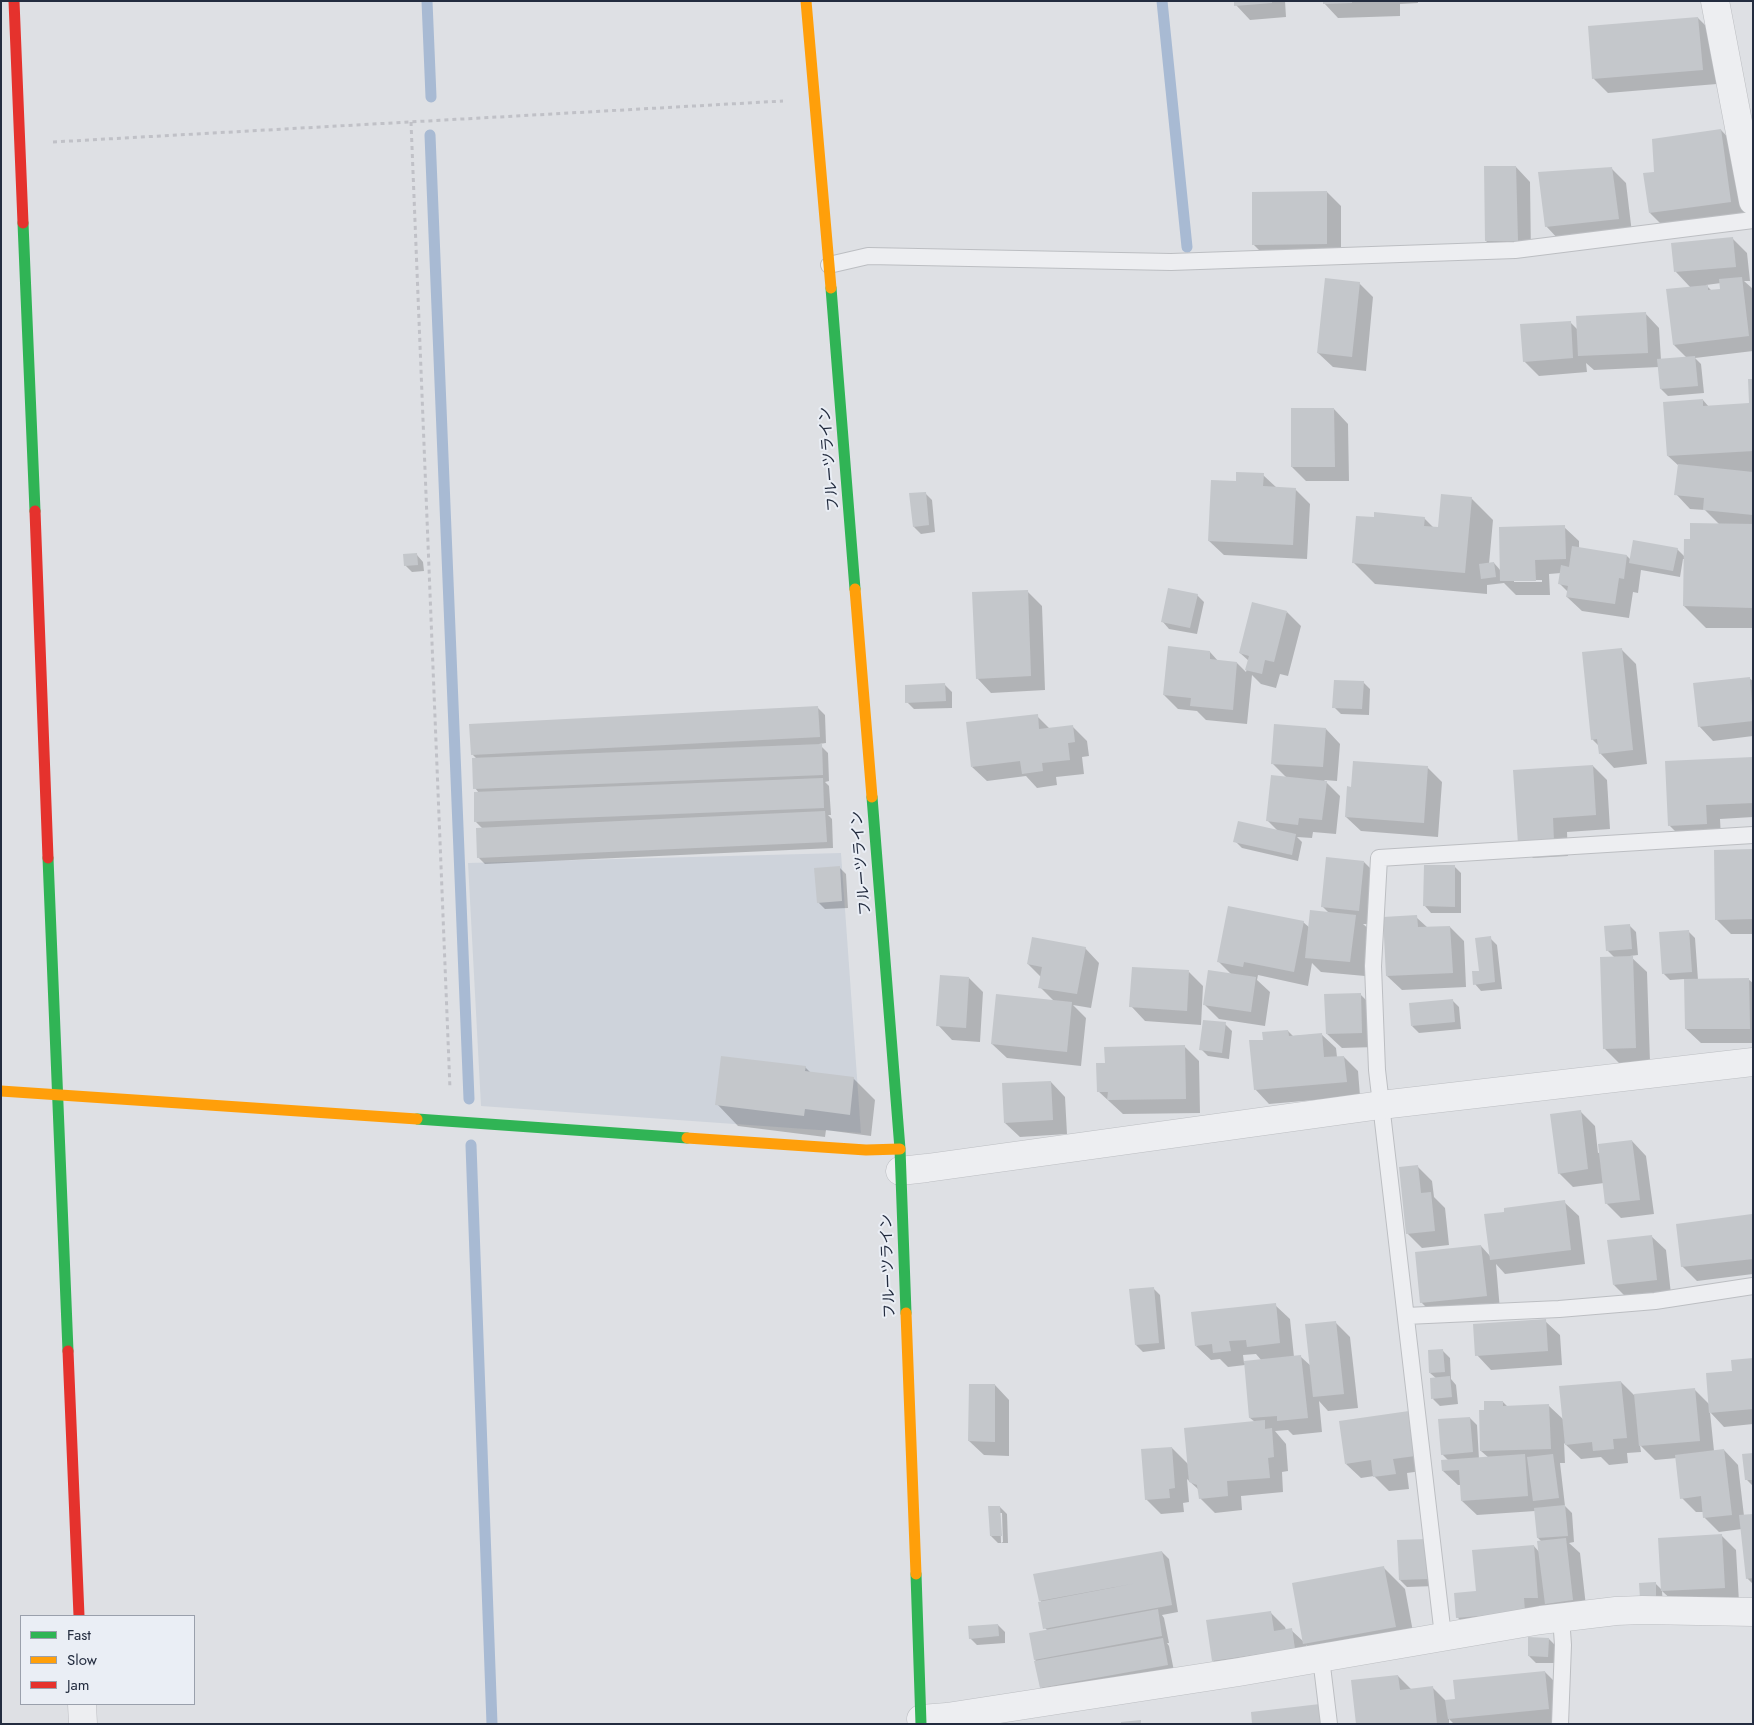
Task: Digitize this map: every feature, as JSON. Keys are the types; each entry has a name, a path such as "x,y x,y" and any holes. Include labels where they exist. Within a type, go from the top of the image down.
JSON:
{"street":[{"path":"14,1 79,1615"},
{"name":"フルーツライン","path":"806,1 829,265 900,1160 921,1721"},
{"path":"1715,1 1753,201"},
{"path":"1,1091 866,1150 927,1168 1381,1105 1753,1062"},
{"path":"921,1721 1238,1672 1561,1617 1642,1610 1753,1612"},
{"path":"82,1705 83,1724"}],"lane":[{"path":"829,265 868,256 1171,262 1515,250 1753,220"},
{"path":"1443,1636 1377,1070 1373,966 1379,858 1753,835"},
{"path":"1406,1316 1559,1309 1655,1301 1753,1286"},
{"path":"1560,1724 1563,1645 1561,1617"},
{"path":"1320,1658 1329,1724"}],"path":[{"path":"20,144 814,99"},
{"path":"412,122 451,1122"}],"shaded area":[{"path":"841,853 861,1133 481,1106 468,863"}],"building":[{"path":"1234,1 1272,1 1272,3 1234,6"},
{"path":"1323,1 1352,1 1352,3 1323,4"},
{"path":"1698,17 1703,70 1592,79 1588,26"},
{"path":"1721,129 1731,202 1649,213 1643,173 1654,172 1652,139"},
{"path":"1484,166 1516,166 1518,241 1485,241"},
{"path":"1612,167 1619,219 1545,227 1538,172"},
{"path":"1327,191 1327,244 1252,245 1252,192"},
{"path":"1733,237 1736,267 1674,272 1671,243"},
{"path":"1742,277 1749,336 1673,345 1666,289 1708,285 1708,290 1720,289 1719,279"},
{"path":"1325,278 1360,282 1352,357 1317,353"},
{"path":"1646,312 1648,353 1578,356 1576,316"},
{"path":"1571,321 1573,358 1523,362 1520,324"},
{"path":"1695,356 1698,386 1660,389 1657,359"},
{"path":"1748,379 1753,379 1753,451 1667,456 1663,402 1703,399 1703,406 1749,403"},
{"path":"1291,408 1334,408 1335,467 1291,467"},
{"path":"1678,464 1753,472 1753,515 1703,510 1704,498 1674,495"},
{"path":"1236,472 1264,473 1263,486 1296,488 1293,545 1208,541 1211,480 1236,481"},
{"path":"926,492 929,525 913,527 909,493"},
{"path":"1441,494 1472,497 1465,573 1352,563 1356,516 1374,517 1374,512 1425,517 1424,526 1438,527"},
{"path":"1690,523 1753,524 1753,608 1683,606 1684,539 1690,539"},
{"path":"1565,525 1566,559 1535,560 1536,581 1500,581 1499,527"},
{"path":"1633,540 1678,548 1673,571 1629,563"},
{"path":"1572,546 1627,555 1624,579 1619,578 1615,604 1566,597 1568,586 1558,584 1561,565 1569,567"},
{"path":"417,553 418,565 404,566 403,554"},
{"path":"1494,562 1496,577 1481,579 1479,564"},
{"path":"1168,588 1198,594 1190,628 1161,622"},
{"path":"1028,590 1031,676 976,679 972,592"},
{"path":"1252,602 1287,611 1274,662 1265,660 1262,674 1245,670 1249,656 1239,653"},
{"path":"1168,646 1210,651 1210,659 1237,662 1233,710 1190,706 1191,698 1163,695"},
{"path":"1622,648 1633,750 1599,754 1597,739 1591,740 1582,652"},
{"path":"1750,677 1753,721 1698,727 1693,683"},
{"path":"1334,680 1364,681 1362,709 1332,708"},
{"path":"945,683 946,701 905,703 905,685"},
{"path":"818,706 820,737 471,755 469,724"},
{"path":"1038,714 1039,729 1073,725 1075,742 1068,743 1070,760 1042,763 1043,771 1022,774 1020,761 971,767 966,722"},
{"path":"1274,724 1326,728 1323,767 1271,764"},
{"path":"822,744 823,775 473,789 472,758"},
{"path":"1753,757 1753,803 1706,805 1707,824 1668,826 1665,761"},
{"path":"1353,761 1428,766 1424,823 1345,817 1347,786 1351,787"},
{"path":"1593,765 1596,815 1553,818 1554,842 1518,844 1513,770"},
{"path":"1271,775 1327,781 1322,820 1299,818 1298,825 1266,821"},
{"path":"823,778 824,808 474,822 474,792"},
{"path":"825,811 827,842 477,858 476,828"},
{"path":"1238,821 1296,834 1292,855 1233,842"},
{"path":"1753,849 1753,919 1715,920 1714,850"},
{"path":"1326,857 1364,861 1359,911 1321,907"},
{"path":"1424,865 1455,865 1455,907 1423,906"},
{"path":"840,866 842,901 817,903 814,868"},
{"path":"1228,906 1304,921 1294,972 1244,962 1243,967 1217,962"},
{"path":"1310,910 1356,915 1350,962 1305,958"},
{"path":"1417,915 1418,927 1450,926 1453,973 1386,976 1383,917"},
{"path":"1630,924 1632,949 1606,951 1604,926"},
{"path":"1689,930 1692,972 1662,974 1659,932"},
{"path":"1491,936 1495,982 1473,985 1472,971 1479,971 1475,938"},
{"path":"1032,937 1086,947 1077,994 1038,988 1042,967 1027,964"},
{"path":"1633,956 1636,1048 1603,1049 1600,957"},
{"path":"1132,967 1189,970 1187,1011 1129,1007"},
{"path":"1208,970 1256,977 1251,1012 1203,1005"},
{"path":"940,975 969,977 966,1028 936,1026"},
{"path":"1749,978 1750,1029 1685,1029 1684,979"},
{"path":"1361,993 1362,1033 1326,1034 1324,994"},
{"path":"996,994 1072,1002 1067,1052 991,1044"},
{"path":"1453,999 1455,1022 1411,1026 1409,1003"},
{"path":"1203,1020 1226,1022 1222,1053 1199,1050"},
{"path":"1288,1030 1289,1036 1322,1033 1324,1057 1344,1056 1347,1082 1254,1090 1249,1040 1263,1040 1262,1032"},
{"path":"1185,1045 1186,1099 1107,1100 1108,1092 1097,1092 1096,1063 1105,1063 1104,1047"},
{"path":"721,1056 806,1066 805,1071 854,1077 850,1115 805,1109 804,1116 715,1105"},
{"path":"1051,1081 1053,1120 1004,1123 1002,1083"},
{"path":"1581,1110 1588,1169 1558,1174 1550,1114"},
{"path":"1632,1140 1640,1200 1605,1204 1598,1144"},
{"path":"1418,1165 1421,1193 1431,1192 1435,1231 1406,1234 1399,1167"},
{"path":"1565,1200 1571,1250 1490,1260 1484,1214 1504,1212 1504,1208"},
{"path":"1752,1214 1753,1259 1681,1267 1676,1224"},
{"path":"1652,1235 1657,1280 1613,1285 1607,1240"},
{"path":"1481,1245 1487,1296 1420,1303 1415,1252"},
{"path":"1154,1287 1159,1343 1135,1345 1129,1289"},
{"path":"1276,1303 1280,1343 1247,1347 1246,1340 1229,1341 1231,1351 1213,1353 1212,1344 1195,1346 1191,1312"},
{"path":"1546,1319 1548,1351 1475,1356 1473,1324"},
{"path":"1336,1321 1344,1394 1313,1397 1305,1324"},
{"path":"1443,1349 1445,1372 1429,1373 1428,1350"},
{"path":"1301,1355 1308,1418 1277,1421 1277,1416 1249,1418 1244,1361"},
{"path":"1753,1358 1753,1409 1709,1413 1706,1373 1732,1371 1731,1360"},
{"path":"1450,1376 1452,1397 1431,1399 1430,1378"},
{"path":"1621,1381 1627,1438 1613,1439 1614,1449 1593,1451 1592,1442 1565,1445 1559,1386"},
{"path":"969,1384 995,1384 995,1442 968,1441"},
{"path":"1695,1388 1700,1441 1639,1446 1634,1394"},
{"path":"1484,1401 1503,1401 1503,1406 1549,1404 1551,1449 1480,1451 1479,1410 1484,1410"},
{"path":"1409,1411 1415,1456 1393,1459 1396,1474 1373,1477 1371,1460 1345,1464 1339,1421"},
{"path":"1470,1417 1473,1452 1441,1455 1438,1419"},
{"path":"1265,1420 1265,1429 1272,1428 1274,1457 1268,1458 1270,1478 1227,1481 1228,1496 1199,1499 1197,1485 1189,1482 1184,1428"},
{"path":"1172,1447 1175,1488 1169,1489 1170,1498 1145,1500 1141,1449"},
{"path":"1724,1449 1732,1515 1703,1518 1701,1496 1680,1499 1675,1455"},
{"path":"1753,1453 1753,1480 1745,1480 1742,1454"},
{"path":"1525,1454 1528,1496 1461,1501 1459,1470 1442,1471 1441,1460"},
{"path":"1553,1454 1559,1498 1533,1501 1527,1457"},
{"path":"1565,1505 1568,1536 1537,1538 1534,1508"},
{"path":"988,1506 1000,1506 1002,1536 990,1536"},
{"path":"1753,1514 1753,1578 1746,1579 1739,1515"},
{"path":"1722,1534 1725,1588 1661,1591 1658,1538"},
{"path":"1566,1538 1573,1600 1545,1604 1537,1541"},
{"path":"1427,1539 1429,1579 1399,1580 1397,1540"},
{"path":"1534,1545 1538,1598 1524,1598 1525,1612 1456,1618 1454,1593 1476,1591 1472,1550"},
{"path":"1162,1551 1172,1605 1043,1629 1038,1602 1137,1583 1039,1601 1033,1574"},
{"path":"1384,1566 1396,1627 1303,1644 1292,1583"},
{"path":"1656,1582 1656,1598 1640,1599 1639,1583"},
{"path":"1158,1609 1162,1636 1034,1660 1029,1633"},
{"path":"1271,1611 1274,1631 1292,1628 1295,1649 1212,1661 1206,1620"},
{"path":"998,1624 999,1636 969,1639 968,1626"},
{"path":"1528,1637 1549,1638 1548,1657 1528,1656"},
{"path":"1163,1638 1168,1665 1040,1688 1034,1661"},
{"path":"1545,1671 1549,1709 1448,1719 1445,1700 1455,1699 1453,1680"},
{"path":"1398,1675 1400,1690 1433,1686 1437,1724 1356,1724 1351,1680"},
{"path":"1320,1704 1322,1724 1252,1724 1251,1712"},
{"path":"1141,1720 1141,1724 1121,1724 1121,1722"}],"waterway":[{"path":"427,1 431,97"},
{"path":"1162,1 1187,247"},
{"path":"430,135 469,1099"},
{"path":"471,1145 492,1724"}],"traffic: fast":[{"path":"23,223 35,511"},
{"path":"831,288 855,589"},
{"path":"872,797 900,1149 906,1313"},
{"path":"48,858 68,1351"},
{"path":"417,1119 687,1138"},
{"path":"916,1574 921,1724"}],"traffic: slow":[{"path":"806,1 831,288"},
{"path":"855,589 872,797"},
{"path":"1,1091 417,1119"},
{"path":"687,1138 866,1150 900,1149"},
{"path":"906,1313 916,1574"}],"traffic: jam":[{"path":"14,1 23,223"},
{"path":"35,511 48,858"},
{"path":"68,1351 79,1615"}]}
